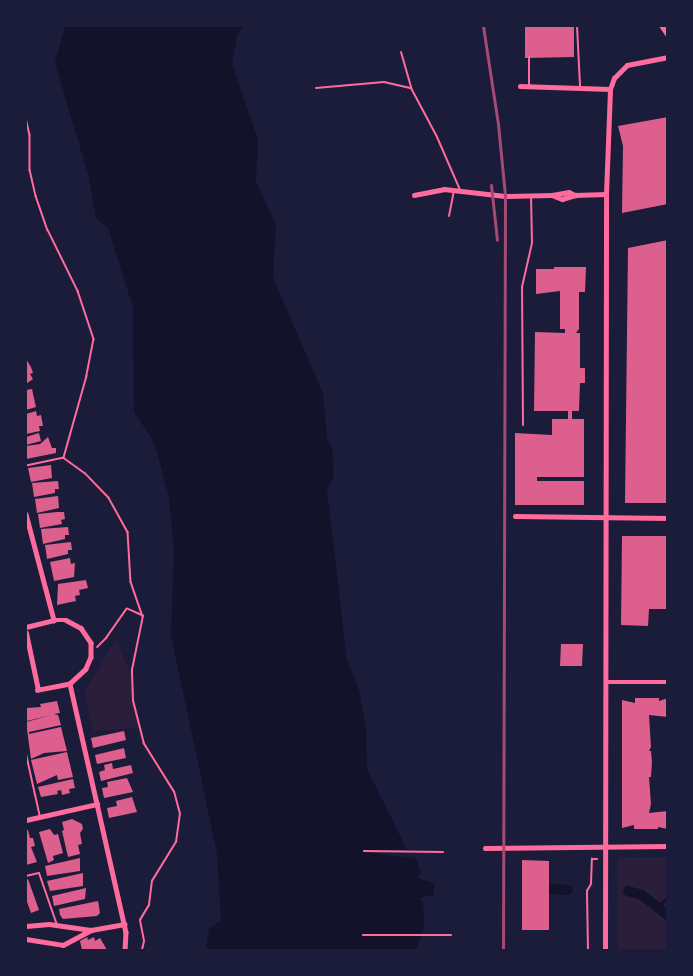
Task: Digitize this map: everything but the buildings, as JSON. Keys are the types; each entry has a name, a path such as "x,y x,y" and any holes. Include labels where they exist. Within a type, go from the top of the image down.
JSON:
{"street":[{"path":"662,26 668,35"},
{"path":"605,951 606,194 610,90 614,78 627,65 668,57"},
{"path":"520,86 610,90"},
{"path":"414,195 429,190 457,190 505,196 552,195 569,192 575,195 606,194"},
{"path":"26,514 54,620"},
{"path":"515,516 668,518"},
{"path":"26,627 54,620 66,620 81,628 91,643 86,669 70,684 38,690 28,652 26,633"},
{"path":"26,669 33,667"},
{"path":"607,682 668,682"},
{"path":"70,684 124,924 125,951"},
{"path":"26,820 97,804"},
{"path":"485,848 668,846"},
{"path":"26,939 63,945 91,930 124,924"},
{"path":"26,926 57,925 91,930"}],"lane":[{"path":"577,26 580,89"},
{"path":"401,52 411,88 437,137 457,190 449,216"},
{"path":"529,57 529,86"},
{"path":"316,88 384,82 411,88"},
{"path":"523,425 522,287 532,243 531,195"},
{"path":"26,754 40,817"},
{"path":"26,876 39,873 57,925"}],"path":[{"path":"26,118 30,135 30,170 36,196 48,230 78,291 94,339 87,376 64,458"},
{"path":"26,466 64,458 84,473 109,498 128,532 131,582 143,616 138,631 132,670 133,700 144,744 174,792 180,814 176,842 152,881 148,905 140,920 144,941 142,951"},
{"path":"91,649 100,646 127,609 143,616"},
{"path":"364,851 444,852"},
{"path":"588,951 587,891 591,884 592,859 596,859"},
{"path":"363,935 451,935"}],"shaded area":[{"path":"65,26 243,26 237,36 232,64 258,140 256,182 276,224 273,278 323,393 327,439 332,446 334,476 327,490 347,660 359,690 366,728 367,769 407,850 373,850 372,853 416,859 421,873 417,878 434,883 434,895 418,898 423,901 424,927 416,950 206,950 209,929 221,920 217,853 171,635 174,550 169,497 154,442 134,412 133,308 108,228 96,218 88,174 55,63"},
{"path":"116,639 132,678 139,728 94,731 84,693"},
{"path":"618,857 667,857 667,950 618,950"}],"waterway":[{"path":"551,889 568,890"},
{"path":"628,891 642,895 668,915"},
{"path":"658,906 668,897"}],"railway":[{"path":"483,26 498,124 505,196 503,950"},
{"path":"491,185 497,240"}]}
